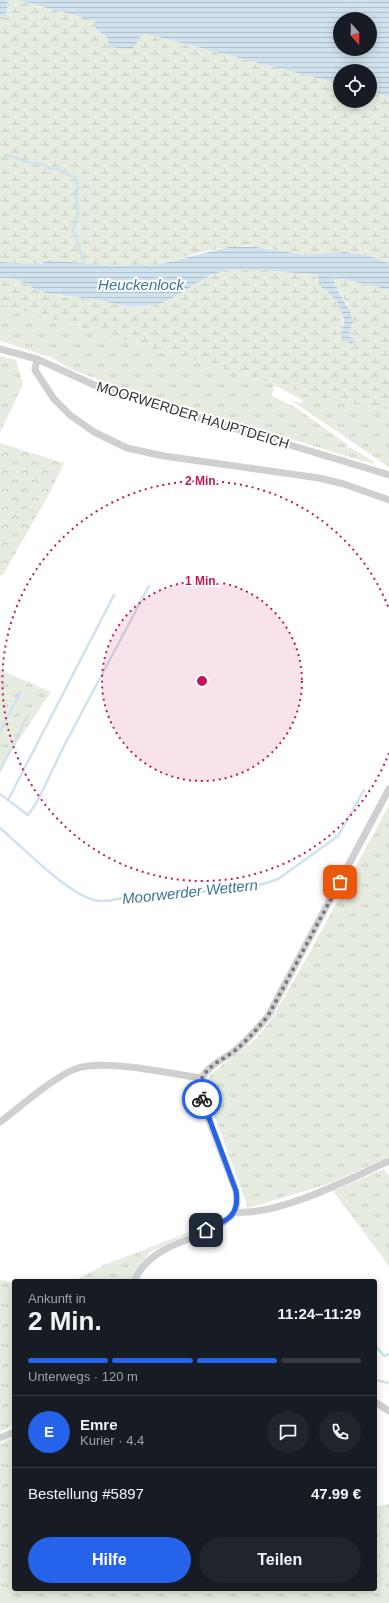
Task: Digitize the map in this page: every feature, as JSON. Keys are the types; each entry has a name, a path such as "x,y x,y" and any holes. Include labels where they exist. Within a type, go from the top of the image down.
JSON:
{"street":[{"name":"MOORWERDER HAUPTDEICH","path":"0,349 37,360 102,388 389,475"},
{"path":"37,360 35,370 62,408 94,432 127,448 164,456 319,478 344,484 389,500"},
{"path":"135,1279 139,1271 151,1257 170,1246 218,1225 228,1219 235,1212 237,1201 236,1191 202,1102 200,1090 202,1078 209,1069 234,1051 252,1035 268,1016 389,789"},
{"path":"0,1122 64,1074 78,1068 96,1064 202,1078"},
{"path":"235,1212 249,1213 316,1194 389,1161"},
{"path":"377,1403 389,1410"},
{"path":"0,1438 12,1433"}],"green space":[{"path":"8,0 18,0 96,21 96,29 107,37 142,33 333,82 333,108 377,108 377,94 389,97 389,263 368,257 304,255 262,248 243,247 216,249 151,266 143,264 117,266 50,260 40,264 0,262 0,18 6,16"},
{"path":"250,270 315,274 319,286 333,295 341,309 344,327 340,334 346,342 352,338 349,338 347,334 352,327 348,305 332,279 334,277 389,290 389,410 327,399 0,304 0,278 15,279 39,291 60,296 139,307 156,305 169,300 211,275 223,271"},
{"path":"0,304 327,399 389,410 389,467 292,401 302,403 303,400 274,386 272,396 295,407 348,445 346,448 349,449 350,447 374,462 373,464 112,385 71,369 50,357 0,341"},
{"path":"0,356 16,360 23,384 0,433"},
{"path":"0,443 64,463 49,494 3,575 0,575"},
{"path":"0,670 51,692 0,768"},
{"path":"389,805 389,1157 328,1184 248,1208 206,1092 206,1084 211,1074 257,1038 272,1018 310,952"},
{"path":"384,1169 389,1176 389,1266 333,1191"},
{"path":"210,1224 150,1252 130,1279 78,1279 104,1265"},
{"path":"0,1280 12,1283 12,1426 0,1432"},
{"path":"12,1438 12,1591 377,1591 377,1507 389,1504 389,1603 0,1603 0,1444"}],"water":[{"path":"0,0 8,0 6,16 0,18"},
{"path":"18,0 389,0 389,97 377,94 377,64 333,64 333,82 142,33 133,49 109,47 107,37 96,29 95,21"},
{"name":"Heuckenlock","path":"229,247 256,247 305,255 345,252 369,256 389,263 389,290 334,277 334,283 350,311 353,323 348,336 355,339 355,342 351,344 342,339 340,334 344,327 344,321 338,303 329,293 319,286 317,276 315,274 250,270 223,271 211,275 169,300 156,305 132,307 91,299 50,294 39,291 15,279 0,278 0,262 40,264 49,260 117,266 143,264 151,266"}],"waterway":[{"path":"6,155 22,161 45,165 50,169 58,169 76,178 78,188 76,196 78,213 73,230 84,263"},
{"path":"0,794 28,815 37,802 65,744 149,586"},
{"path":"8,800 114,595"},
{"path":"0,732 21,691"},
{"path":"0,771 28,715"},
{"name":"Moorwerder Wettern","path":"0,828 58,879 70,888 94,900 106,901 142,894 229,890 246,888 278,879 338,836 364,790"},
{"path":"377,1347 384,1356 389,1354"},
{"path":"377,1380 389,1383"}],"way so far":[{"path":"202,1099 200,1090 202,1078 209,1069 234,1051 252,1035 268,1016 340,882"}],"route":[{"path":"202,1099 236,1191 237,1201 235,1212 228,1219 206,1230"}]}
